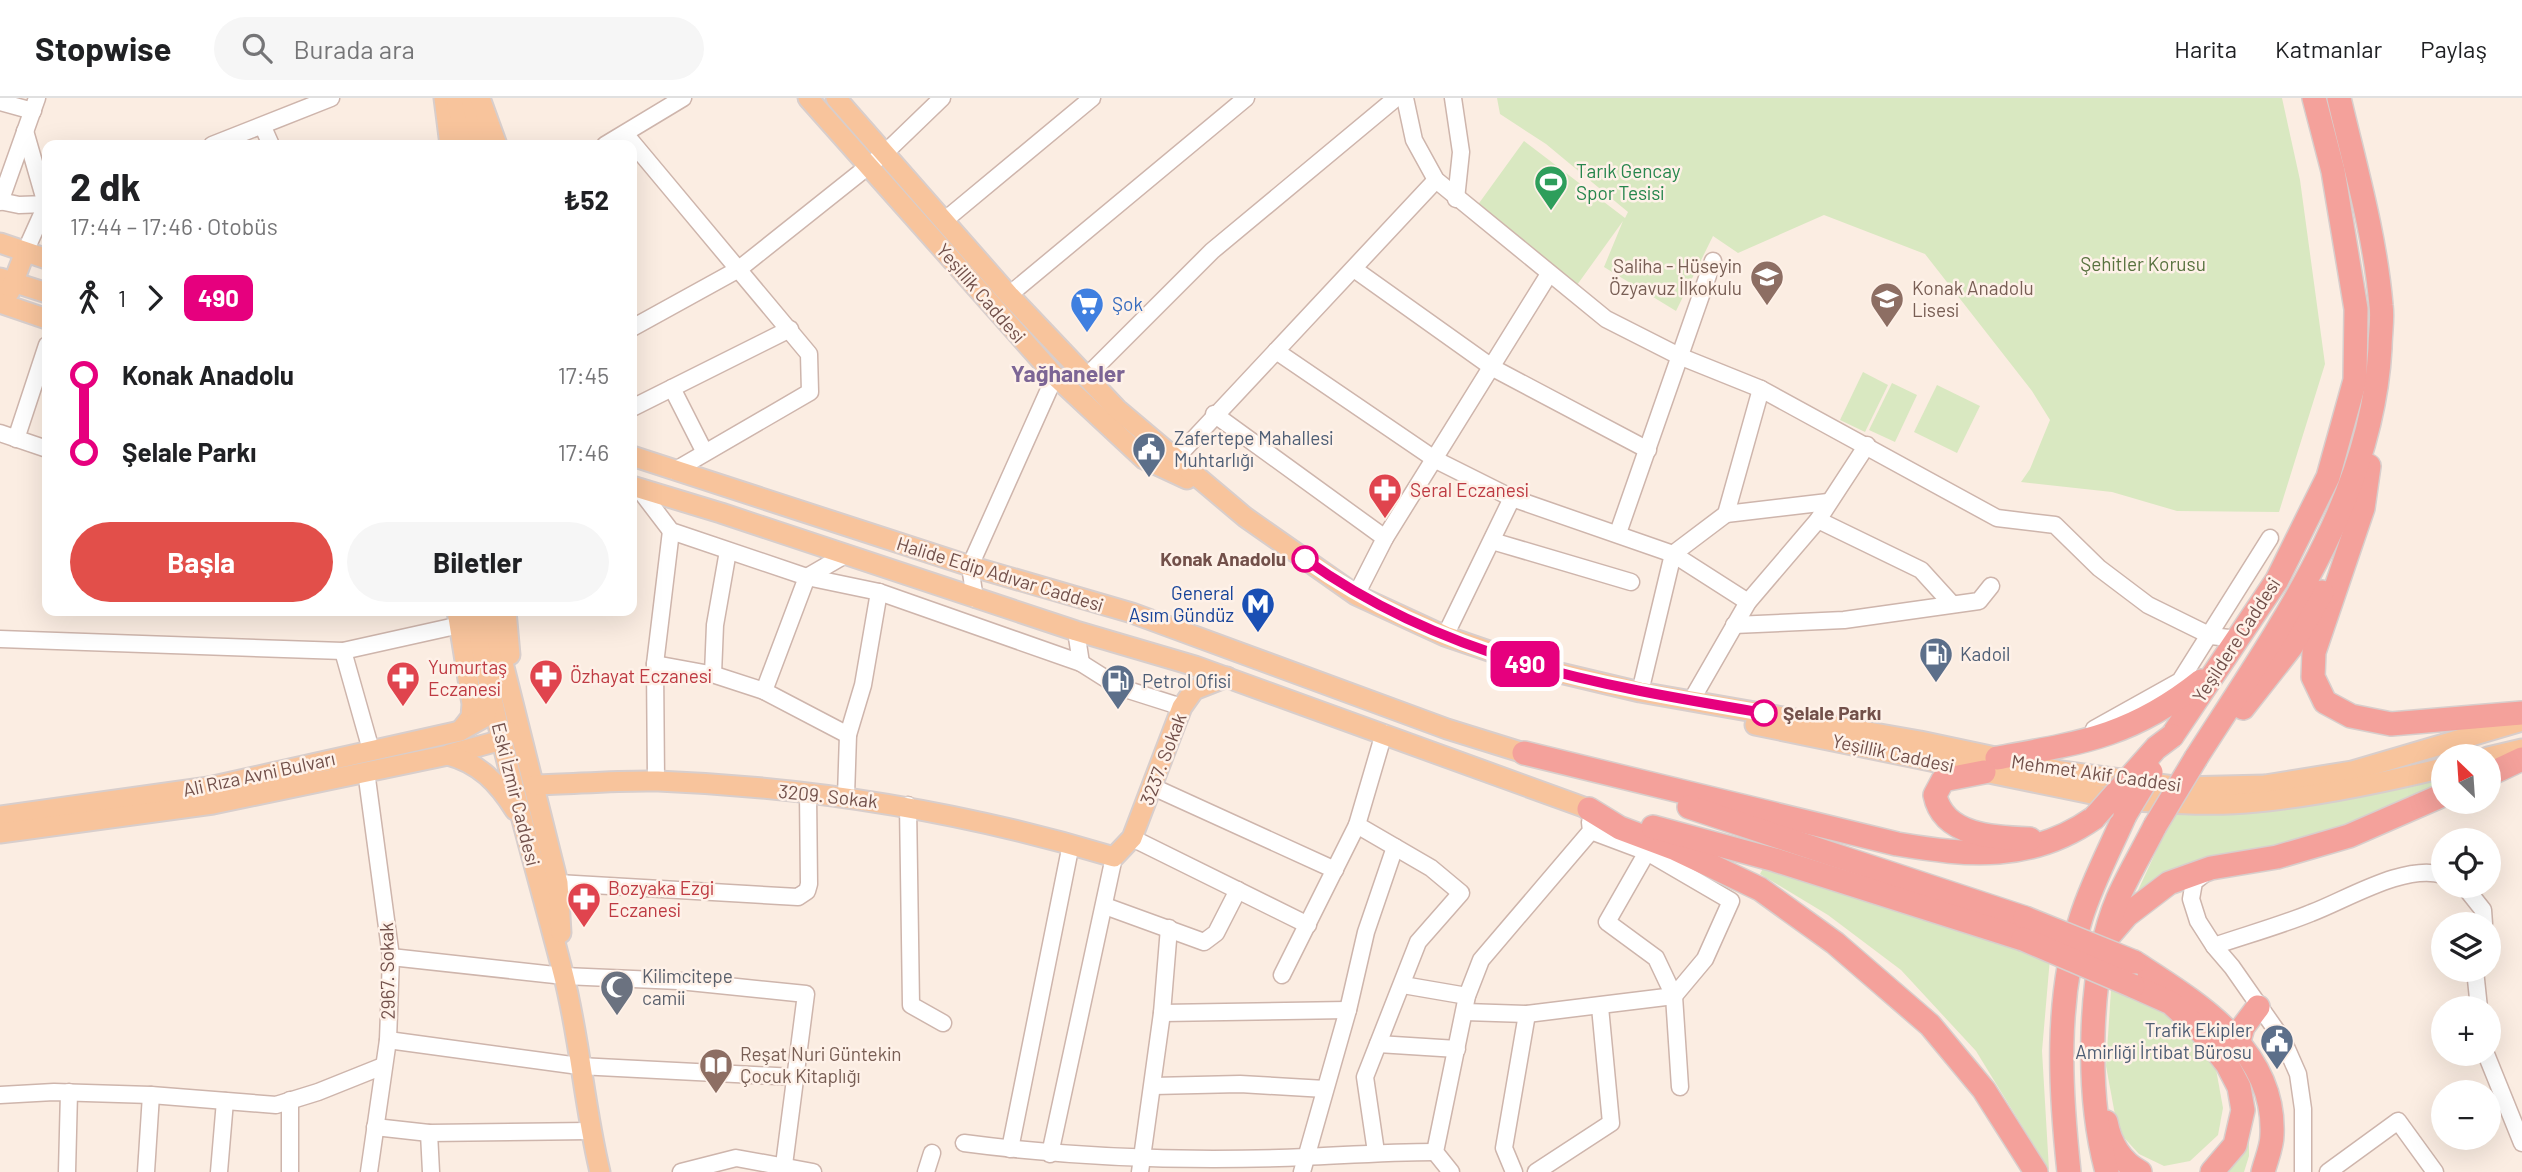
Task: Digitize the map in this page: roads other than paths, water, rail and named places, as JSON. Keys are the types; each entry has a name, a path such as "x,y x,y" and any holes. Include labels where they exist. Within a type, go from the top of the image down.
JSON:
{"highway":[{"name":"Yeşildere Caddesi","path":"2069,1172 2060,1088 2067,977 2081,918 2125,815 2172,736 2277,580 2329,477 2355,380 2356,309 2333,172 2314,98"},
{"name":"Yeşildere Caddesi","path":"2106,1172 2101,1152 2093,1061 2096,982 2118,899 2155,826 2270,644 2352,484 2378,383 2382,308 2370,228 2339,98"},
{"path":"2378,383 2375,433 2363,508 2314,652 2314,677 2325,702 2351,716 2391,724 2522,713"},
{"path":"2196,758 2237,716 2291,647 2347,550"},
{"path":"2057,839 1981,834 1954,825 1943,816 1935,795 1943,780 2040,750 2111,734 2157,715 2220,666"},
{"path":"1524,752 1910,846 1985,855 2057,839 2094,818 2156,748 2172,736"},
{"path":"1524,752 2024,929 2171,1003 2200,1030 2227,1064 2239,1087 2243,1110 2235,1145 2212,1172"},
{"path":"2501,769 2522,759"},
{"path":"2107,938 2148,897 2169,883 2211,868 2277,857 2348,836 2431,800"},
{"path":"1590,820 1775,860 2134,962 2203,1007 2239,1041 2268,1094 2272,1136 2263,1172"},
{"path":"1590,820 1676,849 1760,889 1835,943 1930,1026 1984,1090 2036,1172"},
{"path":"2239,1041 2243,1027 2258,1007"},
{"path":"2093,1061 2109,1137 2127,1165 2140,1172"}],"main road":[{"path":"444,98 467,140"},
{"path":"456,98 467,140"},
{"path":"468,140 471,98"},
{"path":"480,98 495,140"},
{"name":"Yeşillik Caddesi","path":"808,98 1055,376 1144,459 1192,481 1308,572 1367,609 1536,676 1640,701 1990,765"},
{"name":"Yeşillik Caddesi","path":"836,98 1009,295 1086,377 1175,459 1245,517 1356,595 1445,636 1539,668 1640,692 1920,741 1990,765"},
{"path":"0,243 28,246 42,256"},
{"path":"28,246 7,280 0,303 42,317"},
{"path":"7,280 42,291"},
{"path":"1055,376 1069,373 1086,377"},
{"name":"Halide Edip Adıvar Caddesi","path":"637,458 970,566 1132,613 1447,729 1524,752"},
{"name":"Halide Edip Adıvar Caddesi","path":"637,490 1227,677 1384,733 1590,820"},
{"path":"460,731 471,717 479,616"},
{"name":"Eski İzmir Caddesi","path":"479,616 502,740 564,976 590,1131 600,1172"},
{"name":"Eski İzmir Caddesi","path":"479,616 517,708 558,883 564,976"},
{"name":"3237. Sokak","path":"1114,857 1132,838 1182,707 1194,690 1227,677"},
{"name":"Ali Rıza Avni Bulvarı","path":"0,816 209,787 460,731 485,717 490,705 491,690"},
{"path":"502,740 514,723 517,708"},
{"name":"Mehmet Akif Caddesi","path":"1990,765 2113,780 2229,788 2352,771 2522,721"},
{"name":"Ali Rıza Avni Bulvarı","path":"0,833 214,804 448,755 502,740"},
{"path":"2501,754 2522,749"},
{"path":"448,755 467,760 482,771 507,797 523,824"},
{"name":"Mehmet Akif Caddesi","path":"1990,765 2121,800 2191,803 2254,803 2370,786 2431,771"},
{"name":"3209. Sokak","path":"535,785 656,781 846,796 908,806 1071,844 1114,857"}],"street":[{"path":"226,140 331,98"},
{"path":"616,140 683,98"},
{"path":"637,325 738,269 886,152 943,98"},
{"path":"945,220 1092,98"},
{"path":"1009,295 1246,98"},
{"path":"1086,377 1212,251 1396,98"},
{"path":"1405,98 1415,140 1436,180 1606,319 1679,356 1761,389 1997,518 2055,525 2099,568 2148,605 2211,636 2238,639"},
{"path":"1453,98 1461,152 1456,199"},
{"path":"0,102 35,105 0,201 19,205 42,204"},
{"path":"263,127 269,140"},
{"path":"26,131 42,187"},
{"path":"626,135 630,140"},
{"path":"637,148 809,354 810,392 674,471"},
{"path":"1175,459 1214,414 1354,270 1436,180"},
{"path":"42,215 28,246 42,246"},
{"path":"1618,533 1713,261"},
{"path":"1354,270 1493,368 1648,450"},
{"path":"1356,595 1385,538 1436,460 1549,274"},
{"path":"637,406 790,329"},
{"path":"1276,351 1436,460 1512,498 1673,554 1748,602"},
{"path":"16,439 42,360"},
{"path":"975,598 970,566 1055,376"},
{"path":"672,388 704,452"},
{"path":"1726,514 1761,389"},
{"path":"1214,414 1385,538"},
{"path":"0,433 42,447"},
{"path":"1691,701 1748,602 1818,520 1867,445"},
{"path":"637,492 671,531 807,576 878,592 1081,663 1119,687 1182,707"},
{"path":"1445,636 1512,498"},
{"path":"1640,692 1673,554 1726,514 1828,502"},
{"path":"1818,520 1921,570 1951,603"},
{"path":"656,781 655,664 671,531"},
{"path":"2040,750 2102,726 2180,681 2211,636 2270,538"},
{"path":"1492,541 1631,582"},
{"path":"713,674 715,625 728,551"},
{"path":"764,691 807,576 845,555"},
{"path":"1734,625 1844,620 1979,601 1990,586"},
{"path":"846,796 848,735 863,685 878,592"},
{"path":"0,639 343,651 479,616"},
{"path":"1076,631 1081,663"},
{"path":"343,651 371,750"},
{"path":"655,664 713,674 764,691 848,735"},
{"path":"1282,975 1357,825 1384,733"},
{"name":"2967. Sokak","path":"366,771 391,957 388,1040 369,1172"},
{"path":"1153,787 1335,870"},
{"path":"558,883 798,897 807,891 809,884 808,793"},
{"path":"908,806 911,1005 943,1023"},
{"path":"1403,985 1466,1004 1527,1014 1674,996 1705,960 1731,901 1590,820 1481,960 1466,1004 1434,1152"},
{"path":"1357,825 1431,868 1461,893 1418,942 1366,1077 1376,1152"},
{"path":"1132,838 1308,925"},
{"path":"1010,1149 1071,844"},
{"path":"1303,1165 1348,1010 1366,932 1395,847"},
{"path":"1647,852 1607,922 1656,958 1674,996 1680,1087"},
{"path":"1049,1154 1114,857"},
{"path":"2211,868 2194,882 2191,899 2198,921 2283,1040 2298,1074 2307,1171"},
{"path":"2214,946 2310,914 2374,886 2407,876 2431,875"},
{"path":"1105,906 1204,942 1210,939 1238,890"},
{"path":"1142,1165 1162,1013 1169,929"},
{"path":"391,957 564,976 679,981 806,994 784,1165"},
{"path":"1536,1172 1611,1123 1600,1007"},
{"path":"1162,1013 1348,1010"},
{"path":"1514,1172 1504,1148 1527,1014"},
{"path":"388,1040 579,1066 795,1077"},
{"path":"1378,1044 1457,1049"},
{"path":"0,1095 69,1092 151,1095 276,1105 383,1066"},
{"path":"2491,1066 2522,1143"},
{"path":"2496,1066 2511,1100 2522,1115"},
{"path":"1153,1086 1240,1084 1325,1089"},
{"path":"67,1172 69,1092"},
{"path":"146,1172 151,1095"},
{"path":"290,1100 290,1172"},
{"path":"219,1172 225,1101"},
{"path":"2328,1172 2398,1121 2435,1172"},
{"path":"375,1127 429,1133 590,1131"},
{"path":"429,1133 431,1172"},
{"path":"964,1143 1142,1165 1303,1165 1376,1152 1434,1152 1451,1172"},
{"path":"926,1172 932,1153"},
{"path":"681,1172 736,1158 813,1172"}],"place":[{"name":"Tarık Gencay Spor Tesisi","path":"1551,212"},
{"name":"Saliha - Hüseyin Özyavuz İlkokulu","path":"1767,307"},
{"name":"Konak Anadolu Lisesi","path":"1887,329"},
{"name":"Şok","path":"1087,334"},
{"name":"Zafertepe Mahallesi Muhtarlığı","path":"1149,479"},
{"name":"Seral Eczanesi","path":"1385,520"},
{"name":"Konak Anadolu","path":"1305,559"},
{"name":"General Asım Gündüz","path":"1258,634"},
{"name":"Kadoil","path":"1936,684"},
{"name":"Özhayat Eczanesi","path":"546,706"},
{"name":"Yumurtaş Eczanesi","path":"403,708"},
{"name":"Petrol Ofisi","path":"1118,711"},
{"name":"Şelale Parkı","path":"1764,713"},
{"name":"Bozyaka Ezgi Eczanesi","path":"584,929"},
{"name":"Kilimcitepe camii","path":"617,1017"},
{"name":"Trafik Ekipler Amirliği İrtibat Bürosu","path":"2277,1071"},
{"name":"Reşat Nuri Güntekin Çocuk Kitaplığı","path":"716,1095"}],"district":[{"name":"Yağhaneler","path":"1068,374"}],"park label":[{"name":"Şehitler Korusu","path":"2143,264"}]}
